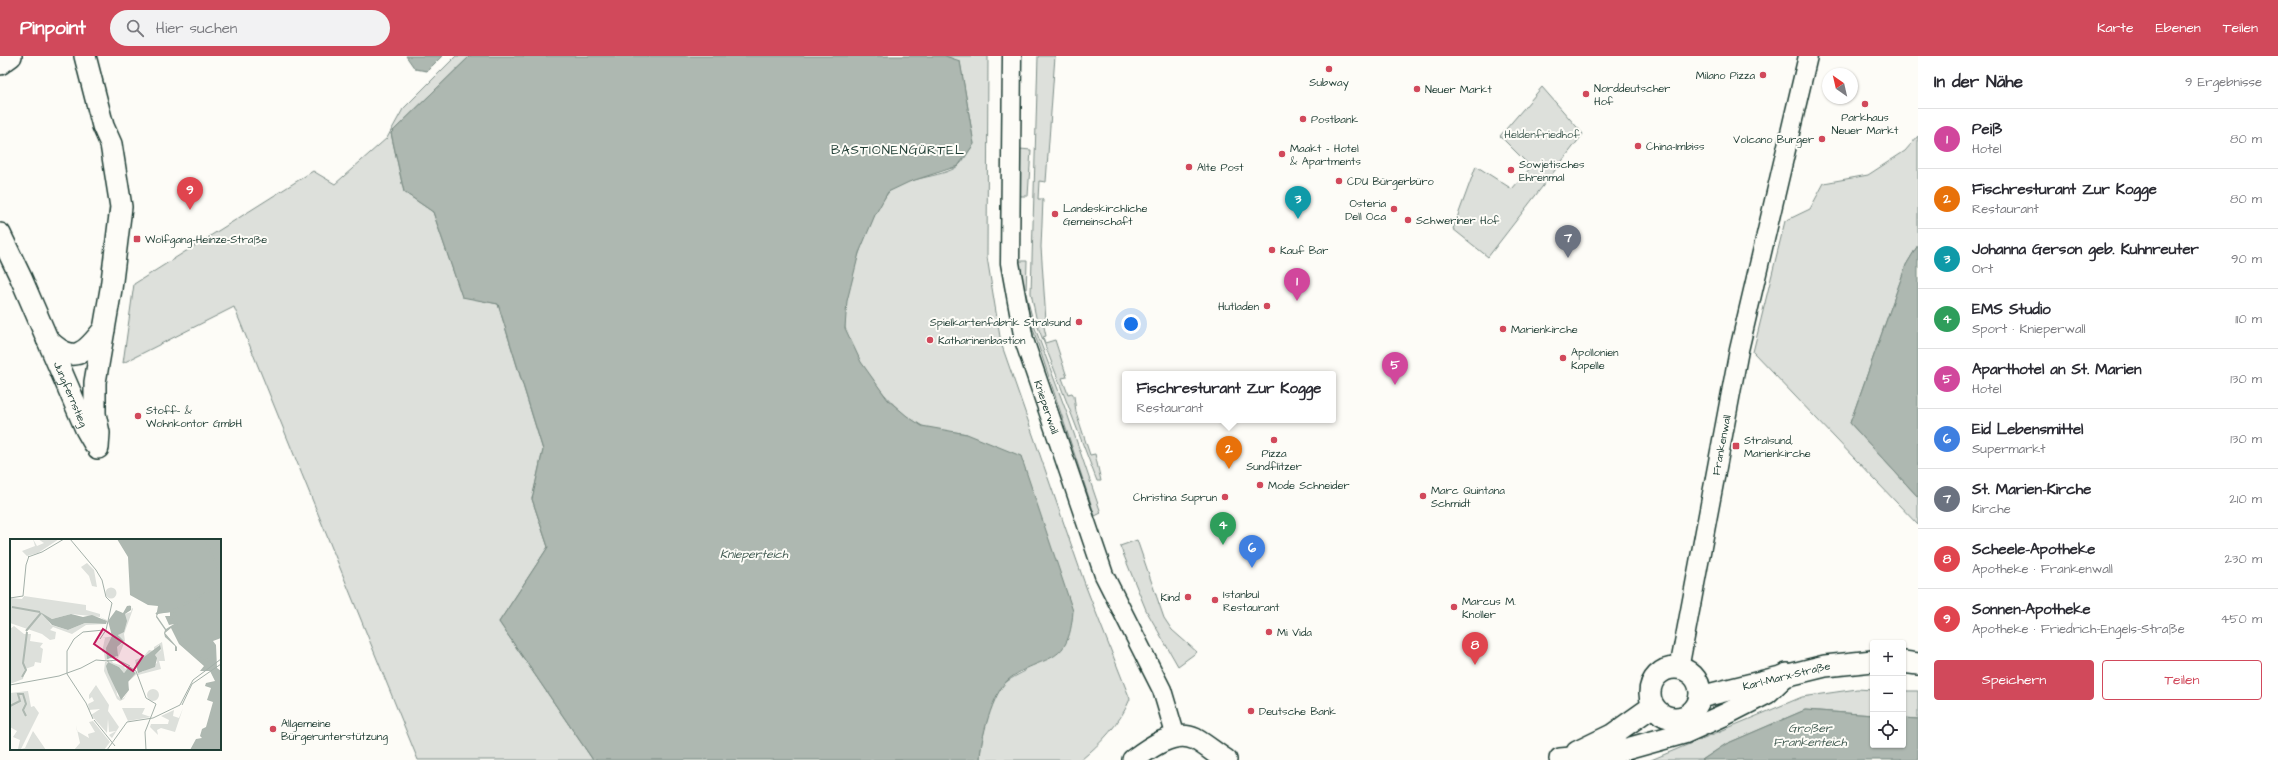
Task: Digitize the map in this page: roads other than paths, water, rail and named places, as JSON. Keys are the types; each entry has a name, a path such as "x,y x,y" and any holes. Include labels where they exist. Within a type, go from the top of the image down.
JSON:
{"main road":[{"path":"0,64 11,56"},
{"path":"85,56 103,126 111,144"},
{"path":"94,56 111,128 111,144"},
{"name":"Jungfernstieg","path":"0,234 47,338 86,430 98,448 99,433 95,414 95,382 111,289 121,207 111,144"},
{"name":"Jungfernstieg","path":"47,338 59,351 73,354 92,345 104,329"},
{"name":"Karl-Marx-Straße","path":"1700,697 1787,674 1841,663 1870,661"},
{"path":"1906,662 1918,664"},
{"path":"1679,668 1693,675 1698,682 1700,697 1692,712 1684,717 1667,717 1654,706 1651,698 1653,683 1663,671 1679,668"},
{"path":"1556,759 1605,755 1684,733 1724,716 1767,693 1787,674"},
{"path":"1556,759 1612,736 1654,706"},
{"path":"1133,760 1158,743 1176,737 1186,736 1195,739 1226,760"}],"street":[{"name":"Knieperwall","path":"1012,56 1010,263 1024,340 1104,575 1162,690 1176,737"},
{"name":"Frankenwall","path":"1679,668 1739,350 1808,56"}],"water":[{"path":"406,56 442,56 427,71 415,69"},
{"name":"Knieperteich","path":"470,56 945,56 960,61 974,144 958,166 909,182 888,192 875,215 859,253 847,301 845,328 861,362 888,400 907,416 922,426 967,434 1021,456 1073,611 1066,643 1060,651 1052,657 1021,671 1002,686 988,717 982,741 980,760 593,760 499,622 548,547 532,499 543,450 498,304 462,297 433,212 404,192 391,133"},
{"path":"1918,245 1918,497 1850,423 1906,265"},
{"name":"Großer Frankenteich","path":"1805,710 1870,715 1870,748 1906,748 1906,718 1918,719 1918,760 1702,760 1726,744"}],"place":[{"name":"Subway","path":"1329,69"},
{"name":"Milano Pizza","path":"1763,75"},
{"name":"Neuer Markt","path":"1417,89"},
{"name":"Norddeutscher Hof","path":"1586,94"},
{"name":"Parkhaus Neuer Markt","path":"1865,104"},
{"name":"Postbank","path":"1303,119"},
{"name":"Volcano Burger","path":"1822,139"},
{"name":"China-Imbiss","path":"1638,146"},
{"name":"Maakt – Hotel & Apartments","path":"1282,154"},
{"name":"Alte Post","path":"1189,167"},
{"name":"Sowjetisches Ehrenmal","path":"1511,170"},
{"name":"CDU Bürgerbüro","path":"1339,181"},
{"name":"Osteria Dell Oca","path":"1394,209"},
{"name":"Sonnen-Apotheke","path":"190,210"},
{"name":"Landeskirchliche Gemeinschaft","path":"1055,214"},
{"name":"Johanna Gerson geb. Kuhnreuter","path":"1298,219"},
{"name":"Schweriner Hof","path":"1408,220"},
{"name":"Wolfgang-Heinze-Straße","path":"137,239"},
{"name":"Kauf Bar","path":"1272,250"},
{"name":"St. Marien-Kirche","path":"1568,258"},
{"name":"Peiß","path":"1297,301"},
{"name":"Hutladen","path":"1267,306"},
{"name":"Spielkartenfabrik Stralsund","path":"1079,322"},
{"name":"Marienkirche","path":"1503,329"},
{"name":"Katharinenbastion","path":"930,340"},
{"name":"Apollonien Kapelle","path":"1563,358"},
{"name":"Aparthotel an St. Marien","path":"1395,385"},
{"name":"Stoff- & Wohnkontor GmbH","path":"138,416"},
{"name":"Pizza Sundflitzer","path":"1274,440"},
{"name":"Stralsund, Marienkirche","path":"1736,446"},
{"name":"Fischresturant Zur Kogge","path":"1229,469"},
{"name":"Mode Schneider","path":"1260,485"},
{"name":"Marc Quintana Schmidt","path":"1423,496"},
{"name":"Christina Suprun","path":"1225,497"},
{"name":"EMS Studio","path":"1223,545"},
{"name":"Eid Lebensmittel","path":"1252,568"},
{"name":"Kind","path":"1188,597"},
{"name":"Istanbul Restaurant","path":"1215,600"},
{"name":"Marcus M. Knoller","path":"1454,607"},
{"name":"Mi Vida","path":"1269,632"},
{"name":"Scheele-Apotheke","path":"1475,665"},
{"name":"Deutsche Bank","path":"1251,711"},
{"name":"Allgemeine Bürgerunterstützung","path":"273,729"}],"district":[{"name":"BASTIONENGÜRTEL","path":"898,149"}],"park label":[{"name":"Heldenfriedhof","path":"1542,134"}]}
